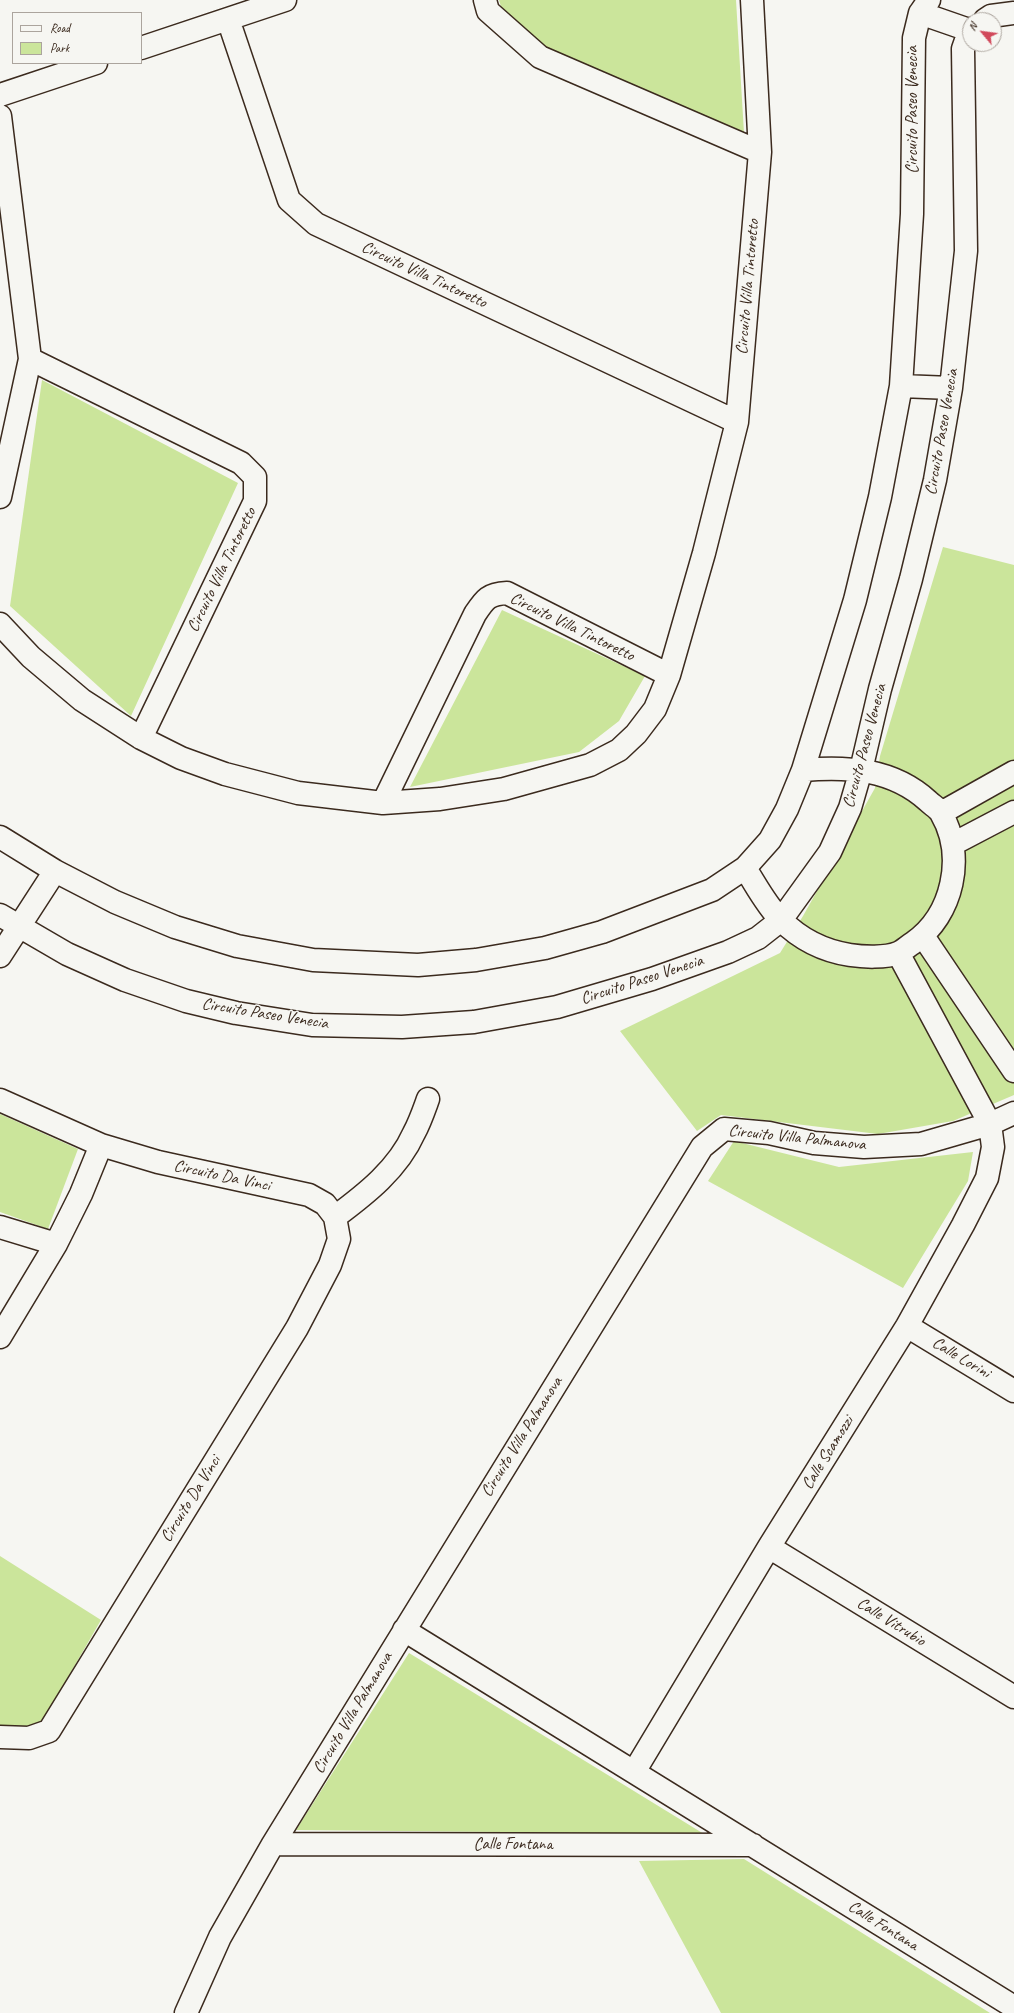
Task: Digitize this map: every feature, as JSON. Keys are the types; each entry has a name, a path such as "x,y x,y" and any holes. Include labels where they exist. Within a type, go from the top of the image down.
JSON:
{"street":[{"path":"142,48 285,0"},
{"path":"485,0 488,11 540,57 760,152"},
{"name":"Circuito Villa Tintoretto","path":"0,624 31,656 82,700 141,738 181,758 247,780 298,793 383,803 440,799 504,789 590,765 619,750 636,734 654,709 669,675 704,553 737,422 760,152 752,0"},
{"path":"925,6 962,21"},
{"name":"Circuito Paseo Venecia","path":"2,844 122,905 175,927 237,946 313,960 418,965 476,960 545,948 602,932 712,890 745,868 770,840 787,809 803,770 856,600 880,497 901,386 912,214 914,38 925,6"},
{"path":"1002,15 1014,13"},
{"name":"Circuito Villa Tintoretto","path":"228,19 289,200 316,224 737,422"},
{"name":"Circuito Paseo Venecia","path":"0,915 66,954 106,972 186,1001 236,1013 312,1025 402,1028 474,1022 557,1007 652,979 728,952 758,938 781,920 830,852 850,808 861,770 880,690 911,579 935,480 951,388 966,251 963,52"},
{"path":"0,95 93,64"},
{"path":"0,116 30,359 5,446 0,496"},
{"name":"Circuito Villa Tintoretto","path":"30,359 241,463 255,477 256,501 141,738"},
{"path":"901,386 951,388"},
{"name":"Circuito Villa Tintoretto","path":"383,803 475,614 485,599 495,594 507,593 669,675"},
{"path":"745,868 781,920 810,942 834,952 864,957 898,953 923,936 939,916 950,893 954,869 953,844 941,813 911,788 894,778 861,770 836,767 803,770"},
{"path":"941,813 1014,772"},
{"path":"953,844 1014,812"},
{"path":"0,956 55,870"},
{"path":"923,936 1014,1071"},
{"path":"898,953 990,1124"},
{"path":"335,1217 366,1194 393,1167 414,1134 428,1099"},
{"name":"Circuito Da Vinci","path":"0,1100 101,1145 158,1162 309,1195 325,1204 335,1217 339,1239 330,1265 297,1328 49,1731 29,1738 0,1737"},
{"name":"Circuito Villa Palmanova","path":"186,2013 220,1937 273,1844 702,1147 711,1137 724,1129 769,1133 814,1143 864,1147 921,1144 990,1124 1014,1113"},
{"name":"Calle Scamozzi","path":"634,1772 769,1547 907,1326 963,1225 987,1178 993,1147 990,1124"},
{"path":"0,1337 56,1244 81,1194 101,1145"},
{"path":"0,1227 56,1244"},
{"name":"Calle Lorini","path":"907,1326 1014,1391"},
{"name":"Calle Vitrubio","path":"769,1547 1014,1697"},
{"name":"Calle Fontana","path":"404,1630 1014,2007"},
{"name":"Calle Fontana","path":"273,1844 753,1845"}],"green space":[{"path":"499,0 736,0 744,133 547,48 502,10"},
{"path":"42,380 238,483 131,716 10,606"},
{"path":"943,547 1014,565 1014,1095 953,1121 878,1134 721,1115 697,1131 620,1031 780,953 803,916 875,788 880,756"},
{"path":"502,610 645,676 619,721 579,752 410,787"},
{"path":"0,1114 78,1149 48,1229 0,1212"},
{"path":"734,1141 839,1167 973,1152 968,1181 903,1288 708,1181"},
{"path":"0,1556 101,1620 41,1724 6,1729 0,1727"},
{"path":"409,1653 704,1834 296,1830"},
{"path":"744,1859 990,2013 721,2013 639,1861"}]}
